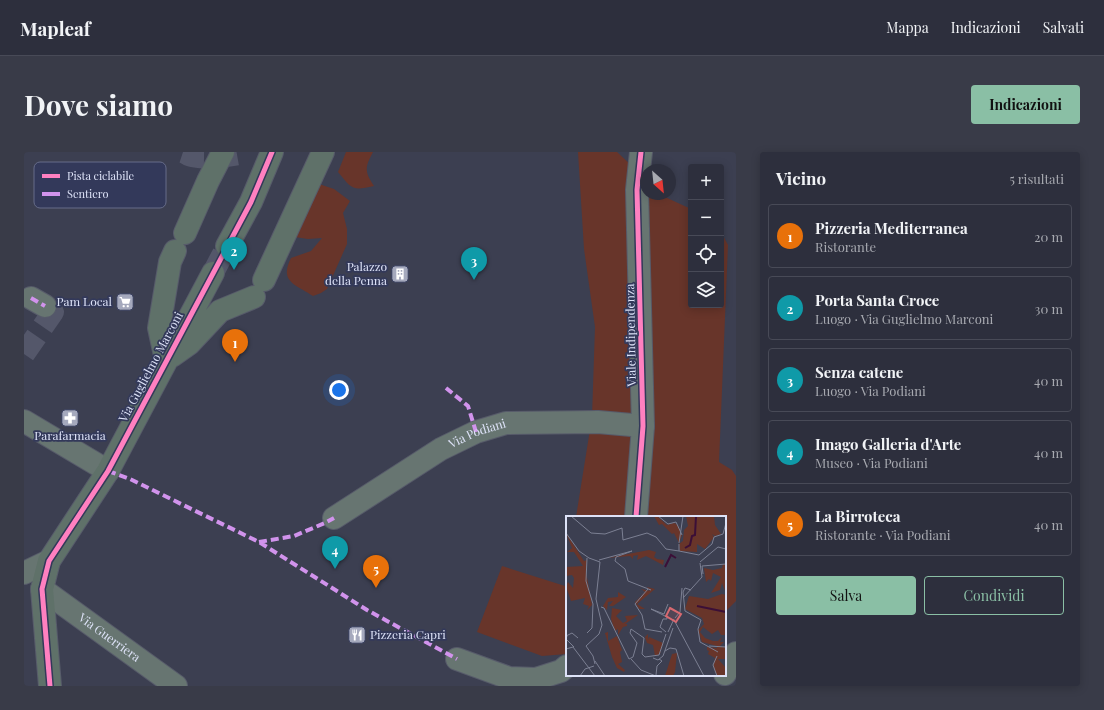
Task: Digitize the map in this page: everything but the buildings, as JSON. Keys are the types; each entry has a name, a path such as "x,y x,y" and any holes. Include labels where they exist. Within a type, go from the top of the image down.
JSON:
{"street":[{"name":"Via Guglielmo Marconi","path":"166,360 160,328 170,262 223,152"},
{"path":"227,246 251,202 272,152"},
{"name":"Via Guglielmo Marconi","path":"166,360 189,344 220,311 259,289 323,152"},
{"name":"Viale Indipendenza","path":"636,516 643,426 637,190 641,152"},
{"name":"Via Guglielmo Marconi","path":"50,686 42,589 49,561 108,471 213,273"},
{"path":"24,421 108,471"},
{"name":"Via Podiani","path":"334,518 441,449 476,432 506,423 598,422 643,426"},
{"path":"24,573 49,561"},
{"name":"Via Guerriera","path":"42,589 176,686"},
{"path":"726,672 736,653"},
{"path":"457,659 509,678 536,679 561,671 566,667"},
{"path":"719,686 724,676"}],"shaded area":[{"path":"346,152 373,152 367,165 367,173 374,186 361,188 353,187 338,172"},
{"path":"578,152 617,152 640,173 640,200 672,200 688,208 688,308 724,308 724,238 728,245 719,462 732,470 736,476 736,601 726,611 726,516 576,516 592,417 595,327 584,249"},
{"path":"319,184 334,189 350,201 343,213 347,229 347,244 327,289 313,296 291,282 287,272 291,258 311,251 322,238 308,239 295,237"},
{"path":"502,566 565,586 566,581 566,654 542,656 477,632"}],"tunnel":[{"path":"183,152 197,157 227,156 247,152"},
{"path":"213,273 227,246"},
{"path":"24,354 53,312 45,306"}],"marked path":[{"path":"31,298 45,306"},
{"path":"446,388 468,406 476,432"},
{"path":"108,471 130,479 259,542 367,610 457,659"},
{"path":"259,542 294,536 334,518"}],"cycle path":[{"path":"50,686 42,589 49,561 108,471 251,202 272,152"},
{"path":"636,516 643,426 637,190 641,152"}],"place":[{"name":"Porta Santa Croce","path":"234,270"},
{"name":"Palazzo della Penna","path":"400,274"},
{"name":"Senza catene","path":"474,280"},
{"name":"Pam Local","path":"125,302"},
{"name":"Pizzeria Mediterranea","path":"235,362"},
{"name":"Parafarmacia","path":"70,418"},
{"name":"Imago Galleria d'Arte","path":"335,569"},
{"name":"La Birroteca","path":"376,588"},
{"name":"Pizzeria Capri","path":"357,635"}]}
